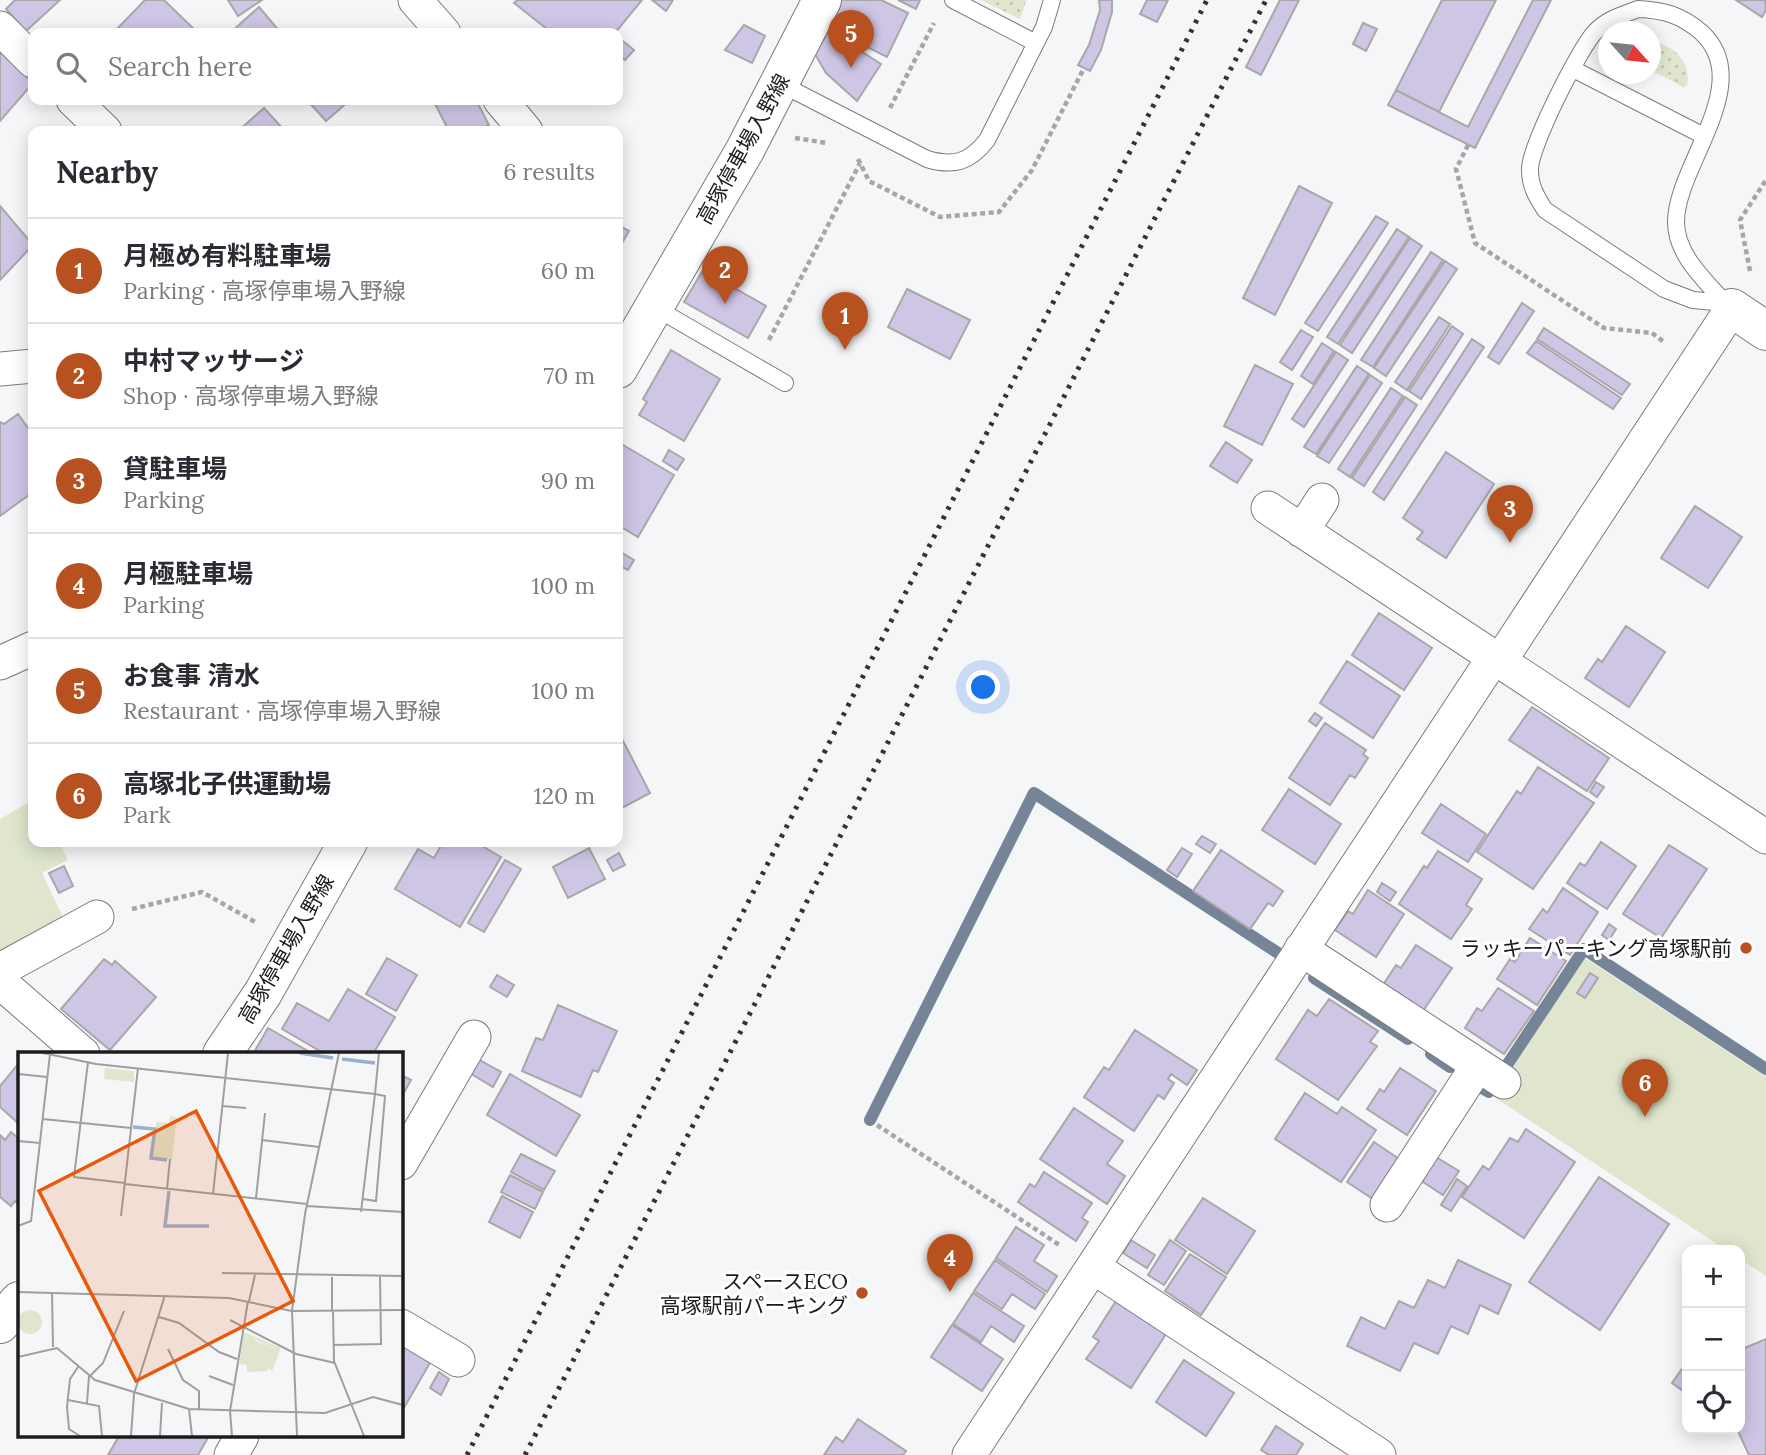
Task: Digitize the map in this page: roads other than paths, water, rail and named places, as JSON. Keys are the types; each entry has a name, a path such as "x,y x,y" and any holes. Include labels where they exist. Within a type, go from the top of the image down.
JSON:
{"main road":[{"name":"高塚停車場入野線","path":"623,360 780,84 822,0"},
{"path":"1737,298 1766,331"},
{"name":"高塚停車場入野線","path":"223,1052 292,943 345,847"},
{"path":"0,1324 18,1302"}],"street":[{"path":"415,0 440,28"},
{"path":"0,29 28,56"},
{"path":"77,105 99,126"},
{"path":"504,105 522,126"},
{"path":"969,1455 1301,949 1737,298"},
{"path":"0,369 28,366"},
{"path":"1302,531 1322,500"},
{"path":"1268,508 1766,836"},
{"path":"0,663 28,650"},
{"path":"0,970 97,917"},
{"path":"1301,949 1491,1074 1387,1205"},
{"path":"0,982 81,1052"},
{"path":"402,1161 474,1037"},
{"path":"1093,1267 1379,1455"},
{"path":"402,1327 458,1360"},
{"path":"231,1455 241,1438"}],"lane":[{"path":"953,0 1036,43"},
{"path":"780,84 927,159 944,164 962,162 976,153 987,140 1036,43 1052,0"},
{"path":"1638,9 1663,10 1687,20 1705,36 1717,58 1721,83 1704,136 1678,201 1676,225 1688,258 1737,298 1693,300 1664,289 1545,210 1533,190 1529,167 1535,144 1595,32 1614,17 1638,9"},
{"path":"1573,69 1704,136"},
{"path":"654,307 785,383"}],"waterway":[{"path":"870,1120 1034,793 1278,953"},
{"path":"1505,1068 1584,949 1766,1069"},
{"path":"1314,978 1408,1039"},
{"path":"1431,1054 1450,1067"},
{"path":"1480,1087 1489,1092 1491,1089"}],"railway":[{"path":"467,1455 1207,0"},
{"path":"525,1455 1266,0"}],"place":[{"name":"お食事 清水","path":"851,68"},
{"name":"中村マッサージ","path":"725,304"},
{"name":"月極め有料駐車場","path":"845,350"},
{"name":"貸駐車場","path":"1510,543"},
{"name":"ラッキーパーキング高塚駅前","path":"1746,948"},
{"name":"高塚北子供運動場","path":"1645,1117"},
{"name":"月極駐車場","path":"950,1292"},
{"name":"スペースECO 高塚駅前パーキング","path":"862,1293"}]}
